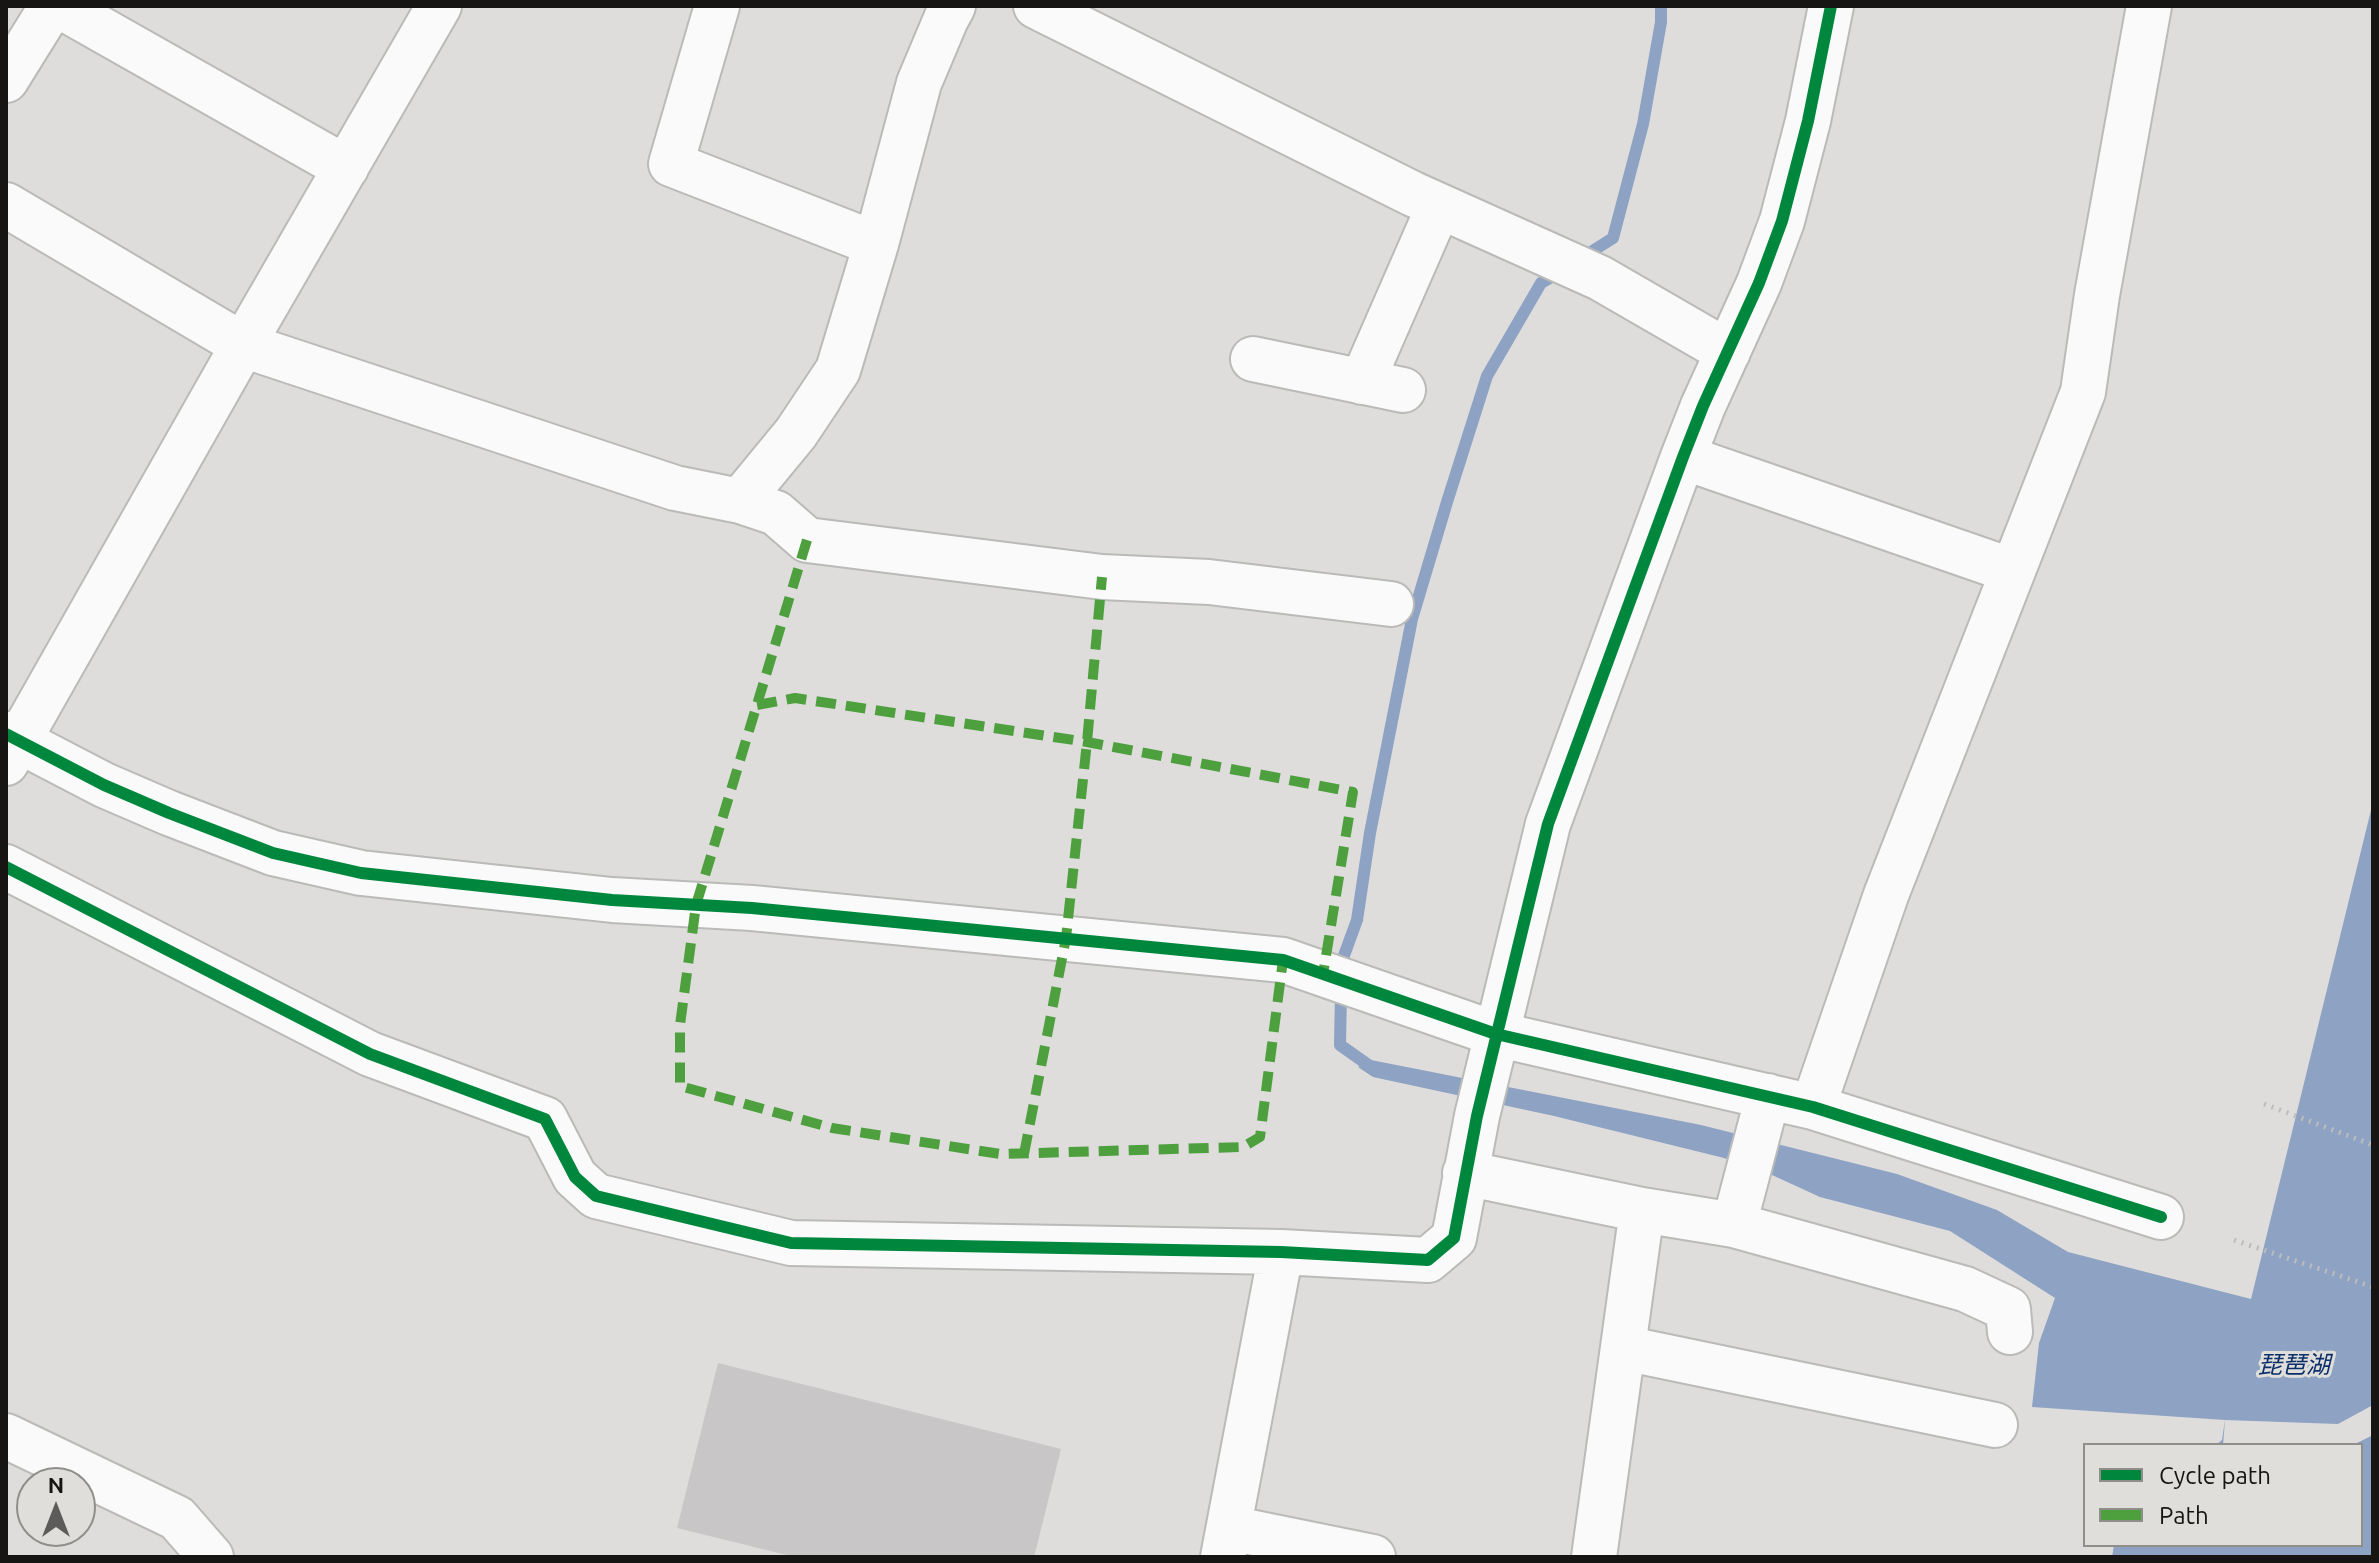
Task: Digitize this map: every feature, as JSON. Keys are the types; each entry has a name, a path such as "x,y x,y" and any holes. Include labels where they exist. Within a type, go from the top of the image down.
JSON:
{"street":[{"path":"6,80 52,6"},
{"path":"60,6 346,168"},
{"path":"439,6 10,746 273,853 361,873 612,900 752,908 1283,960 1344,982 1492,1048 1579,1055 1764,1112 1813,1107 2161,1217"},
{"path":"717,6 671,164 876,244"},
{"path":"740,501 796,433 838,370 919,83 953,6"},
{"path":"1036,6 1439,206 1600,278 1728,352"},
{"path":"6,867 370,1054 545,1119 575,1177 596,1196 791,1243 1281,1252 1428,1260 1454,1238 1492,1048 1548,824 1683,457 1759,283 1782,221 1808,121 1831,6"},
{"path":"1813,1107 1886,895 2083,392 2097,295 2149,6"},
{"path":"6,205 243,345 675,488 740,501 776,513 807,540 1102,577 1209,582 1391,604"},
{"path":"1253,359 1382,386 1439,206"},
{"path":"1683,457 2013,571"},
{"path":"1734,1225 1764,1112"},
{"path":"1465,1173 1642,1210 1734,1225 1965,1289 2008,1309 2010,1332"},
{"path":"1594,1557 1642,1210"},
{"path":"1281,1252 1227,1542 1373,1557"},
{"path":"1624,1348 1995,1425"},
{"path":"6,1436 177,1518 211,1557"}],"path":[{"path":"2264,1104 2373,1145"},
{"path":"2234,1240 2373,1287"}],"water":[{"name":"琵琶湖","path":"2373,802 2373,1557 2112,1557 2114,1547 2363,1547 2363,1443 2218,1443 2222,1440 2225,1420 2032,1407 2039,1343 2055,1298 1950,1231 1820,1197 1724,1158 1554,1116 1373,1077 1358,1067 1371,1060 1701,1125 1897,1174 1997,1210 2068,1252 2251,1299"}],"pier":[{"path":"2373,1405 2373,1435 2357,1443 2223,1443 2225,1420 2338,1424"}],"building":[{"path":"718,1363 1061,1449 1034,1557 795,1557 677,1528"}],"waterway":[{"path":"1580,259 1613,238 1643,124 1661,22 1661,6"},
{"path":"1342,972 1342,961 1357,920 1370,833 1412,619 1447,502 1487,376 1541,283 1561,271"},
{"path":"1341,991 1340,1045 1379,1070"}],"marked path":[{"path":"807,540 696,905 680,1025 680,1086 832,1128 1000,1154 1243,1147 1260,1137 1283,960"},
{"path":"1024,1154 1066,938 1102,577"},
{"path":"757,705 795,698 1087,742 1353,792 1323,974"}],"cycle path":[{"path":"6,867 370,1054 545,1119 575,1177 596,1196 791,1243 1281,1252 1428,1260 1454,1238 1477,1116 1548,824 1683,457 1759,283 1782,221 1808,121 1831,6"},
{"path":"6,734 104,785 169,813 273,853 361,873 612,900 752,908 1283,960 1496,1034 1813,1107 2161,1217"}]}
